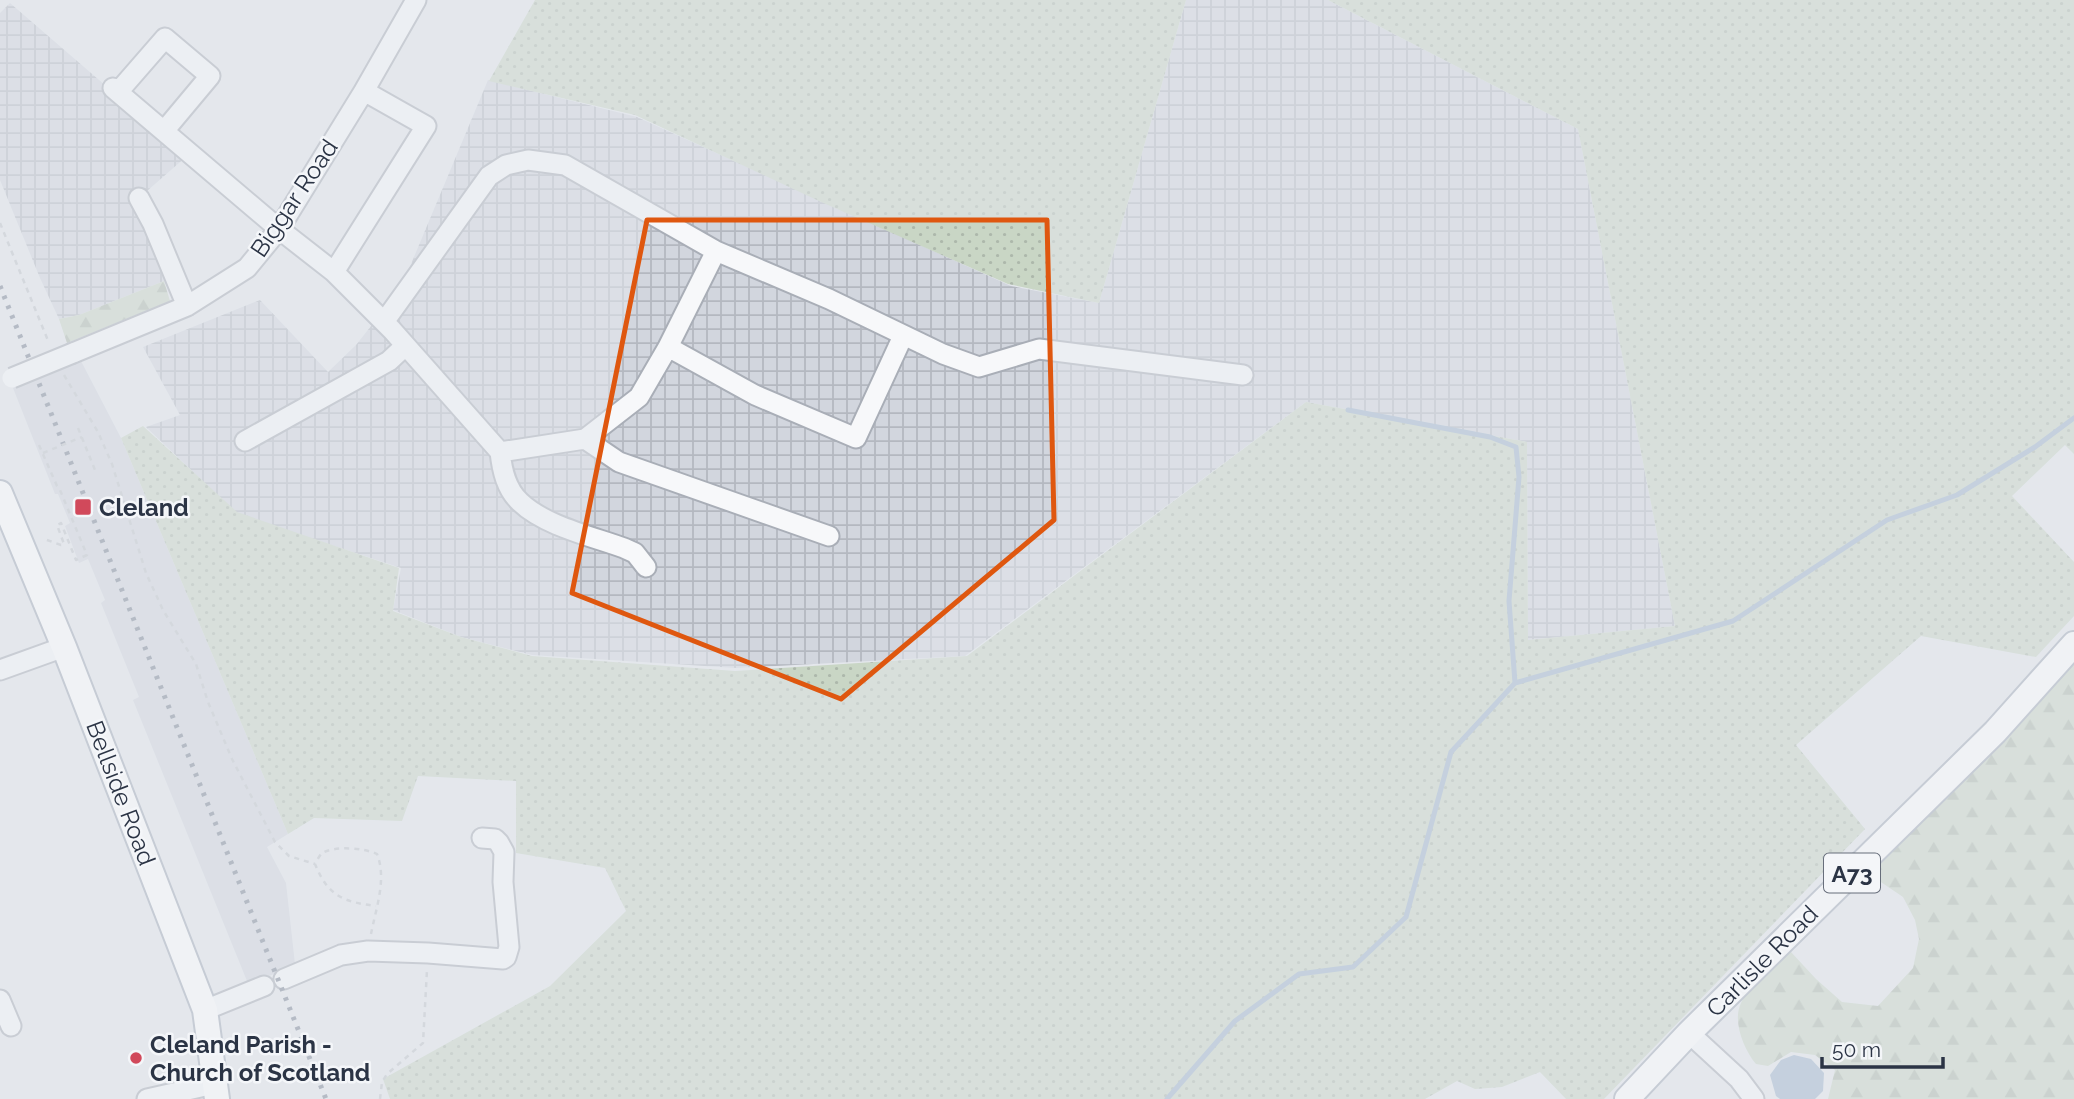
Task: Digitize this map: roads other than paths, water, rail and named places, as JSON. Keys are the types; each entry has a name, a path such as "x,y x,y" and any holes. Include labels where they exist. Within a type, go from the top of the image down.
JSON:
{"main road":[{"name":"Bellside Road","path":"0,493 64,647 205,1010 216,1092"},
{"name":"Carlisle Road","path":"1627,1099 1689,1033 1995,732 2074,644"}],"street":[{"name":"Biggar Road","path":"6,381 187,306 247,268 279,229 416,0"},
{"path":"163,131 210,76 164,38 115,90 163,131 279,229 334,272 384,322 500,452 507,484 519,501 542,518 635,553 646,567"},
{"path":"334,272 426,126 364,91"},
{"path":"384,322 489,176 506,165 528,159 565,165 716,251 829,299 943,354 979,367 1039,349 1243,375"},
{"path":"139,198 153,224 187,306"},
{"path":"500,452 585,439 639,397 668,347 716,251"},
{"path":"668,347 755,395 856,438 904,336"},
{"path":"245,442 389,361 405,346"},
{"path":"585,439 619,462 829,536"},
{"path":"0,670 64,647"},
{"path":"284,979 341,955 368,951 503,959 508,954 503,882 504,852 495,839 482,838"},
{"path":"205,1010 264,986"},
{"path":"0,1000 11,1027"},
{"path":"1689,1033 1739,1079 1754,1099"},
{"path":"147,1099 216,1092"}],"water":[{"path":"1794,1055 1811,1059 1824,1073 1823,1091 1815,1099 1780,1099 1776,1096 1770,1075 1781,1060"}],"waterway":[{"path":"1348,410 1490,437 1516,447 1519,477 1509,601 1515,683"},
{"path":"1167,1099 1235,1021 1299,974 1353,967 1406,917 1451,752 1515,683 1733,621 1887,520 1957,495 2035,447 2074,418"}],"railway":[{"path":"0,286 326,1099"}],"place":[{"name":"Cleland","path":"83,507"},
{"name":"Cleland Parish - Church of Scotland","path":"136,1058"}]}
